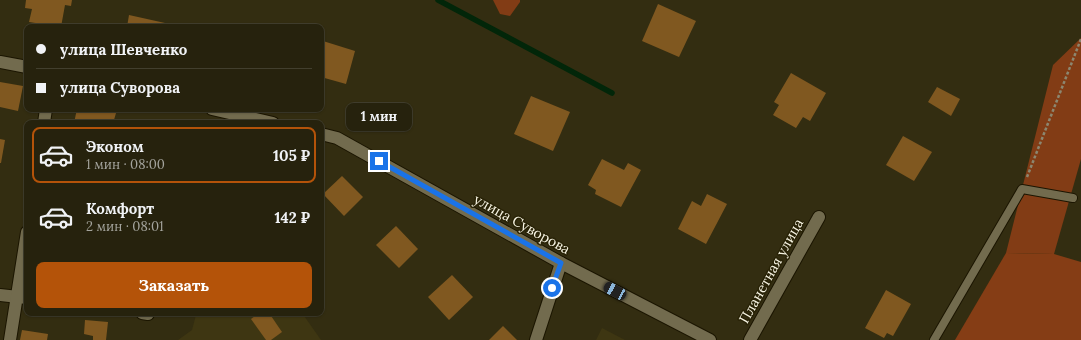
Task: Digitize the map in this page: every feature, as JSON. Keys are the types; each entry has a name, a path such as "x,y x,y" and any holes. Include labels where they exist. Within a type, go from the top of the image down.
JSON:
{"street":[{"path":"0,62 24,66"},
{"path":"225,112 260,120"},
{"name":"улица Суворова","path":"324,135 337,138 561,263 710,340"},
{"name":"Планетная улица","path":"750,340 819,217"},
{"path":"536,340 561,263"},
{"path":"10,340 22,297 24,271"},
{"path":"0,295 22,297"}],"lane":[{"path":"934,340 1022,189 1073,198"}],"path":[{"path":"1022,189 1081,39"}],"shaded area":[{"path":"493,0 520,0 520,2 510,16 500,14"},
{"path":"1081,38 1081,159 1054,254 1006,253 1053,65"},
{"path":"1006,253 1054,254 1081,262 1081,340 955,340"},
{"path":"196,316 304,316 321,340 178,340 192,330"},
{"path":"602,328 625,340 596,340"}],"building":[{"path":"26,0 72,0 71,6 65,5 62,24 42,24 29,22 32,9 25,8"},
{"path":"658,4 696,21 679,57 642,41"},
{"path":"129,15 170,24 128,24"},
{"path":"324,41 355,51 346,84 324,78"},
{"path":"791,73 826,93 810,121 803,117 796,128 773,115 779,105 774,102"},
{"path":"0,82 23,86 18,111 0,107"},
{"path":"937,87 960,99 951,116 928,102"},
{"path":"531,96 570,112 553,151 514,134"},
{"path":"76,112 116,112 114,120 75,120"},
{"path":"903,136 932,152 914,181 886,165"},
{"path":"0,139 5,140 1,163 0,163"},
{"path":"602,159 624,170 628,163 641,170 621,207 595,194 596,190 588,185"},
{"path":"342,176 363,197 344,216 324,195 324,193"},
{"path":"707,194 727,204 706,244 678,229 692,201 701,206"},
{"path":"396,226 418,249 399,268 376,245"},
{"path":"452,275 473,297 449,320 428,297"},
{"path":"886,290 911,304 893,336 887,333 884,338 865,328"},
{"path":"255,316 271,316 282,332 271,340 266,340 251,319"},
{"path":"85,320 108,322 106,340 93,340 93,336 84,334"},
{"path":"503,326 517,340 489,340"},
{"path":"22,330 48,334 47,340 20,340"}],"waterway":[{"path":"438,0 612,93"}],"route":[{"path":"379,161 561,263 552,288"}]}
